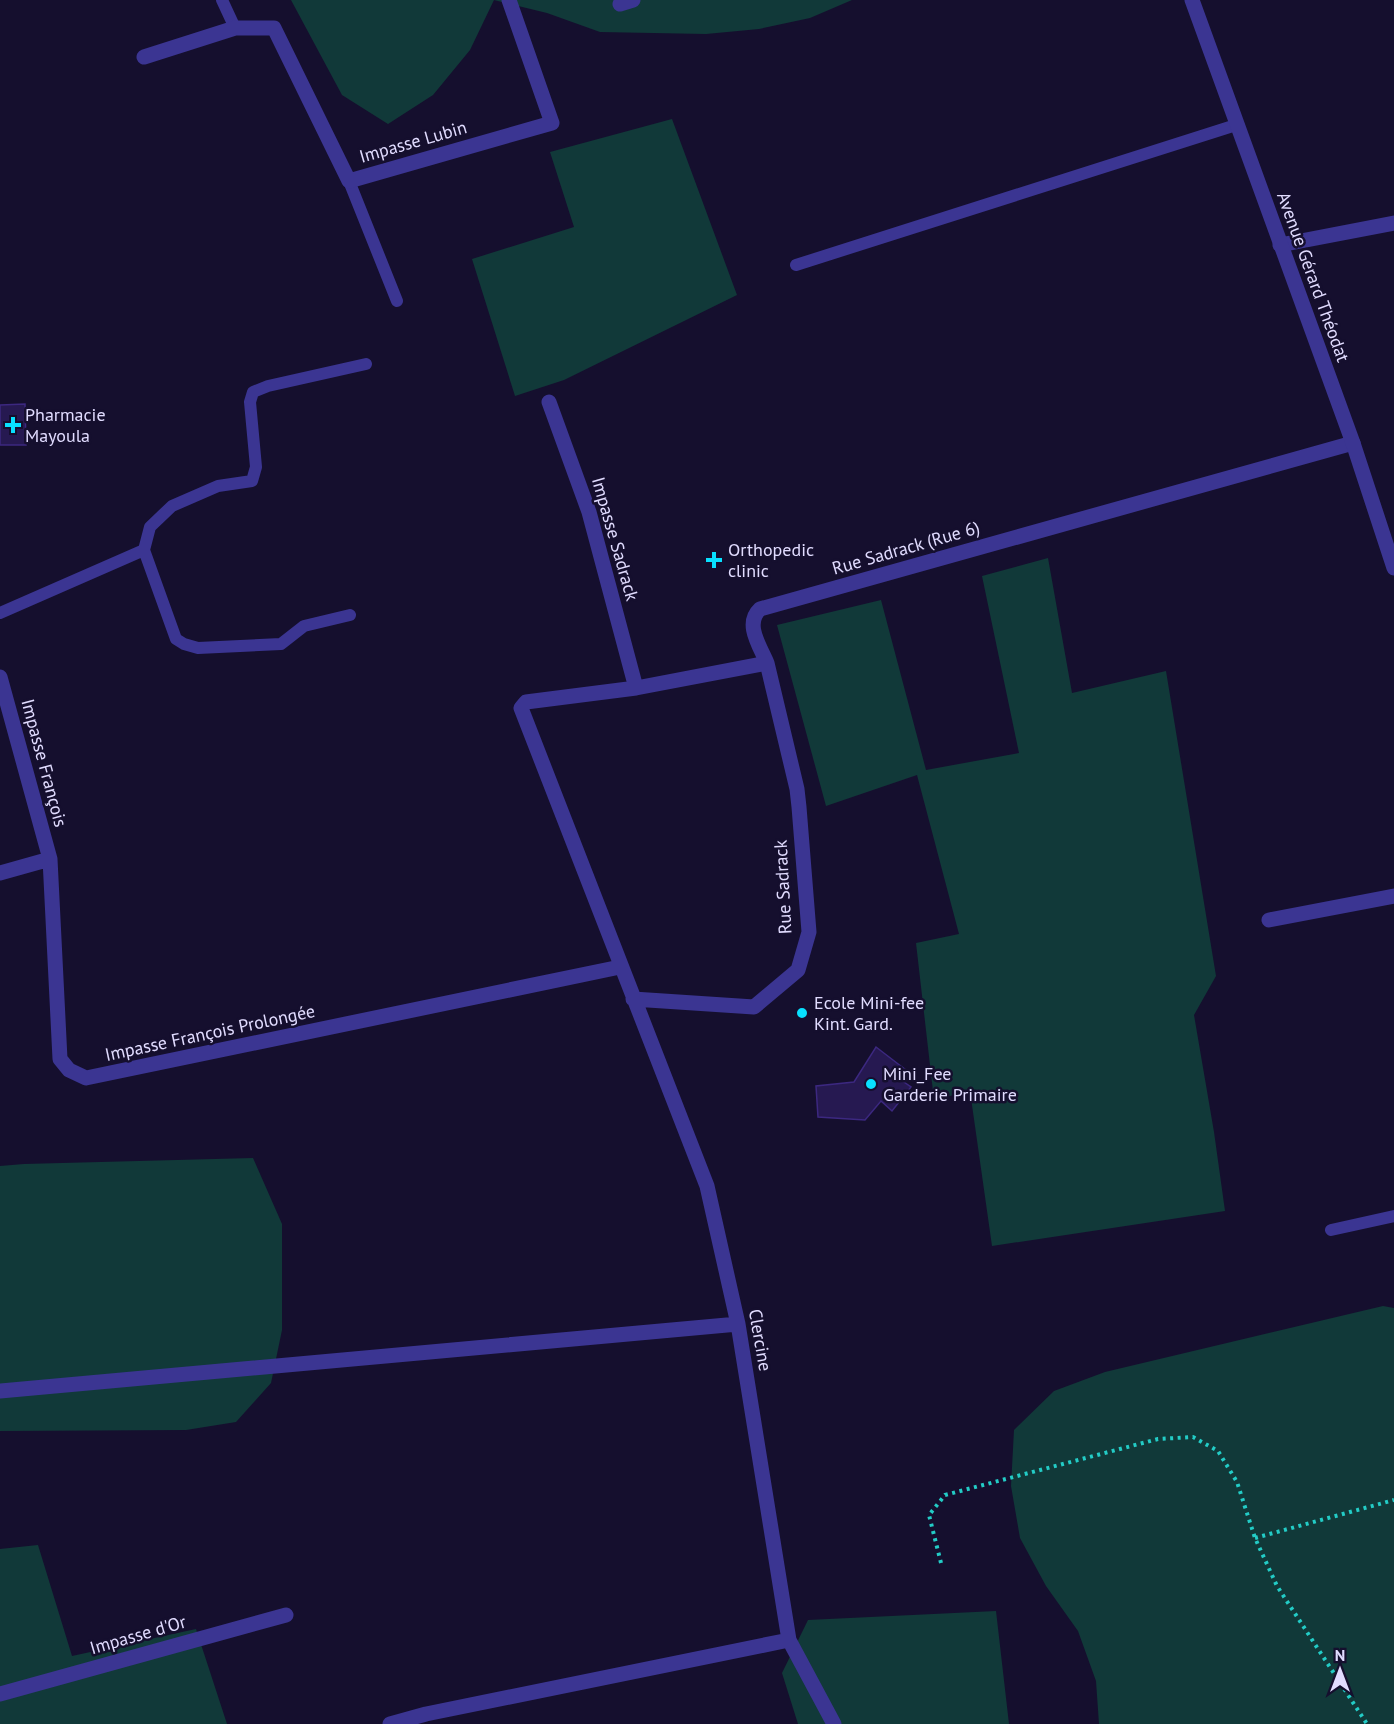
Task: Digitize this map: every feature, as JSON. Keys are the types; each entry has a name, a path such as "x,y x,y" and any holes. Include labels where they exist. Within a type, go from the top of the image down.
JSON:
{"street":[{"name":"Impasse Lubin","path":"144,57 235,28 274,28 349,181 552,123 509,0"},
{"name":"Avenue Gérard Théodat","path":"1192,0 1353,443 1394,568"},
{"path":"1280,245 1394,223"},
{"name":"Impasse Sadrack","path":"549,402 589,512 636,688"},
{"name":"Rue Sadrack (Rue 6)","path":"766,663 752,626 754,615 760,609 1353,443"},
{"path":"620,968 520,708 526,702 636,688 766,663"},
{"name":"Rue Sadrack","path":"633,999 754,1007 798,970 808,932 800,807 766,663"},
{"name":"Impasse François","path":"0,677 50,859"},
{"path":"0,873 50,859"},
{"name":"Impasse François Prolongée","path":"50,859 60,1059 69,1070 86,1078 620,968"},
{"path":"1269,920 1394,896"},
{"name":"Clercine","path":"620,968 707,1186 738,1324 789,1640 834,1724"},
{"path":"0,1391 738,1324"},
{"name":"Impasse d'Or","path":"0,1694 286,1614"},
{"path":"390,1724 426,1714 789,1640"}],"lane":[{"path":"222,0 235,28"},
{"path":"796,265 1236,124"},
{"path":"349,181 397,301"},
{"path":"350,615 304,626 281,644 198,648 184,644 176,639 144,550 150,527 172,506 218,486 252,481 255,467 250,402 253,392 268,386 366,364"},
{"path":"0,614 144,550"},
{"path":"1331,1230 1394,1216"}],"path":[{"path":"941,1563 929,1515 945,1495 1158,1439 1193,1437 1218,1451 1237,1482 1255,1538 1276,1586 1366,1724"},
{"path":"1255,1538 1394,1500"}],"green space":[{"path":"291,0 494,0 470,50 433,95 388,124 342,95"},
{"path":"494,0 852,0 810,18 759,29 706,34 600,32 547,13"},
{"path":"672,119 737,295 564,380 515,396 472,259 574,227 550,152"},
{"path":"1048,558 1072,693 1166,671 1216,976 1194,1015 1225,1211 992,1246 970,1091 934,1100 916,943 959,934 917,775 826,806 777,625 881,600 926,770 1019,753 982,576"},
{"path":"253,1158 282,1224 282,1330 271,1383 236,1422 186,1430 0,1431 0,1166"},
{"path":"1383,1306 1394,1308 1394,1724 1099,1724 1096,1681 1078,1631 1046,1586 1020,1538 1011,1486 1014,1430 1054,1391 1105,1372"},
{"path":"38,1545 72,1656 196,1629 227,1724 0,1724 0,1549"},
{"path":"996,1611 1009,1724 798,1724 782,1673 808,1620"}],"building":[{"name":"Pharmacie Mayoula","path":"25,404 26,445 0,445 0,405"},
{"name":"Mini_Fee Garderie Primaire","path":"876,1047 906,1070 898,1078 911,1087 892,1111 881,1101 865,1120 818,1117 816,1086 854,1082"}],"place":[{"name":"Pharmacie Mayoula","path":"13,425"},
{"name":"Orthopedic clinic","path":"714,560"},
{"name":"Ecole Mini-fee Kint. Gard.","path":"802,1013"},
{"name":"Mini_Fee Garderie Primaire","path":"871,1084"}]}
